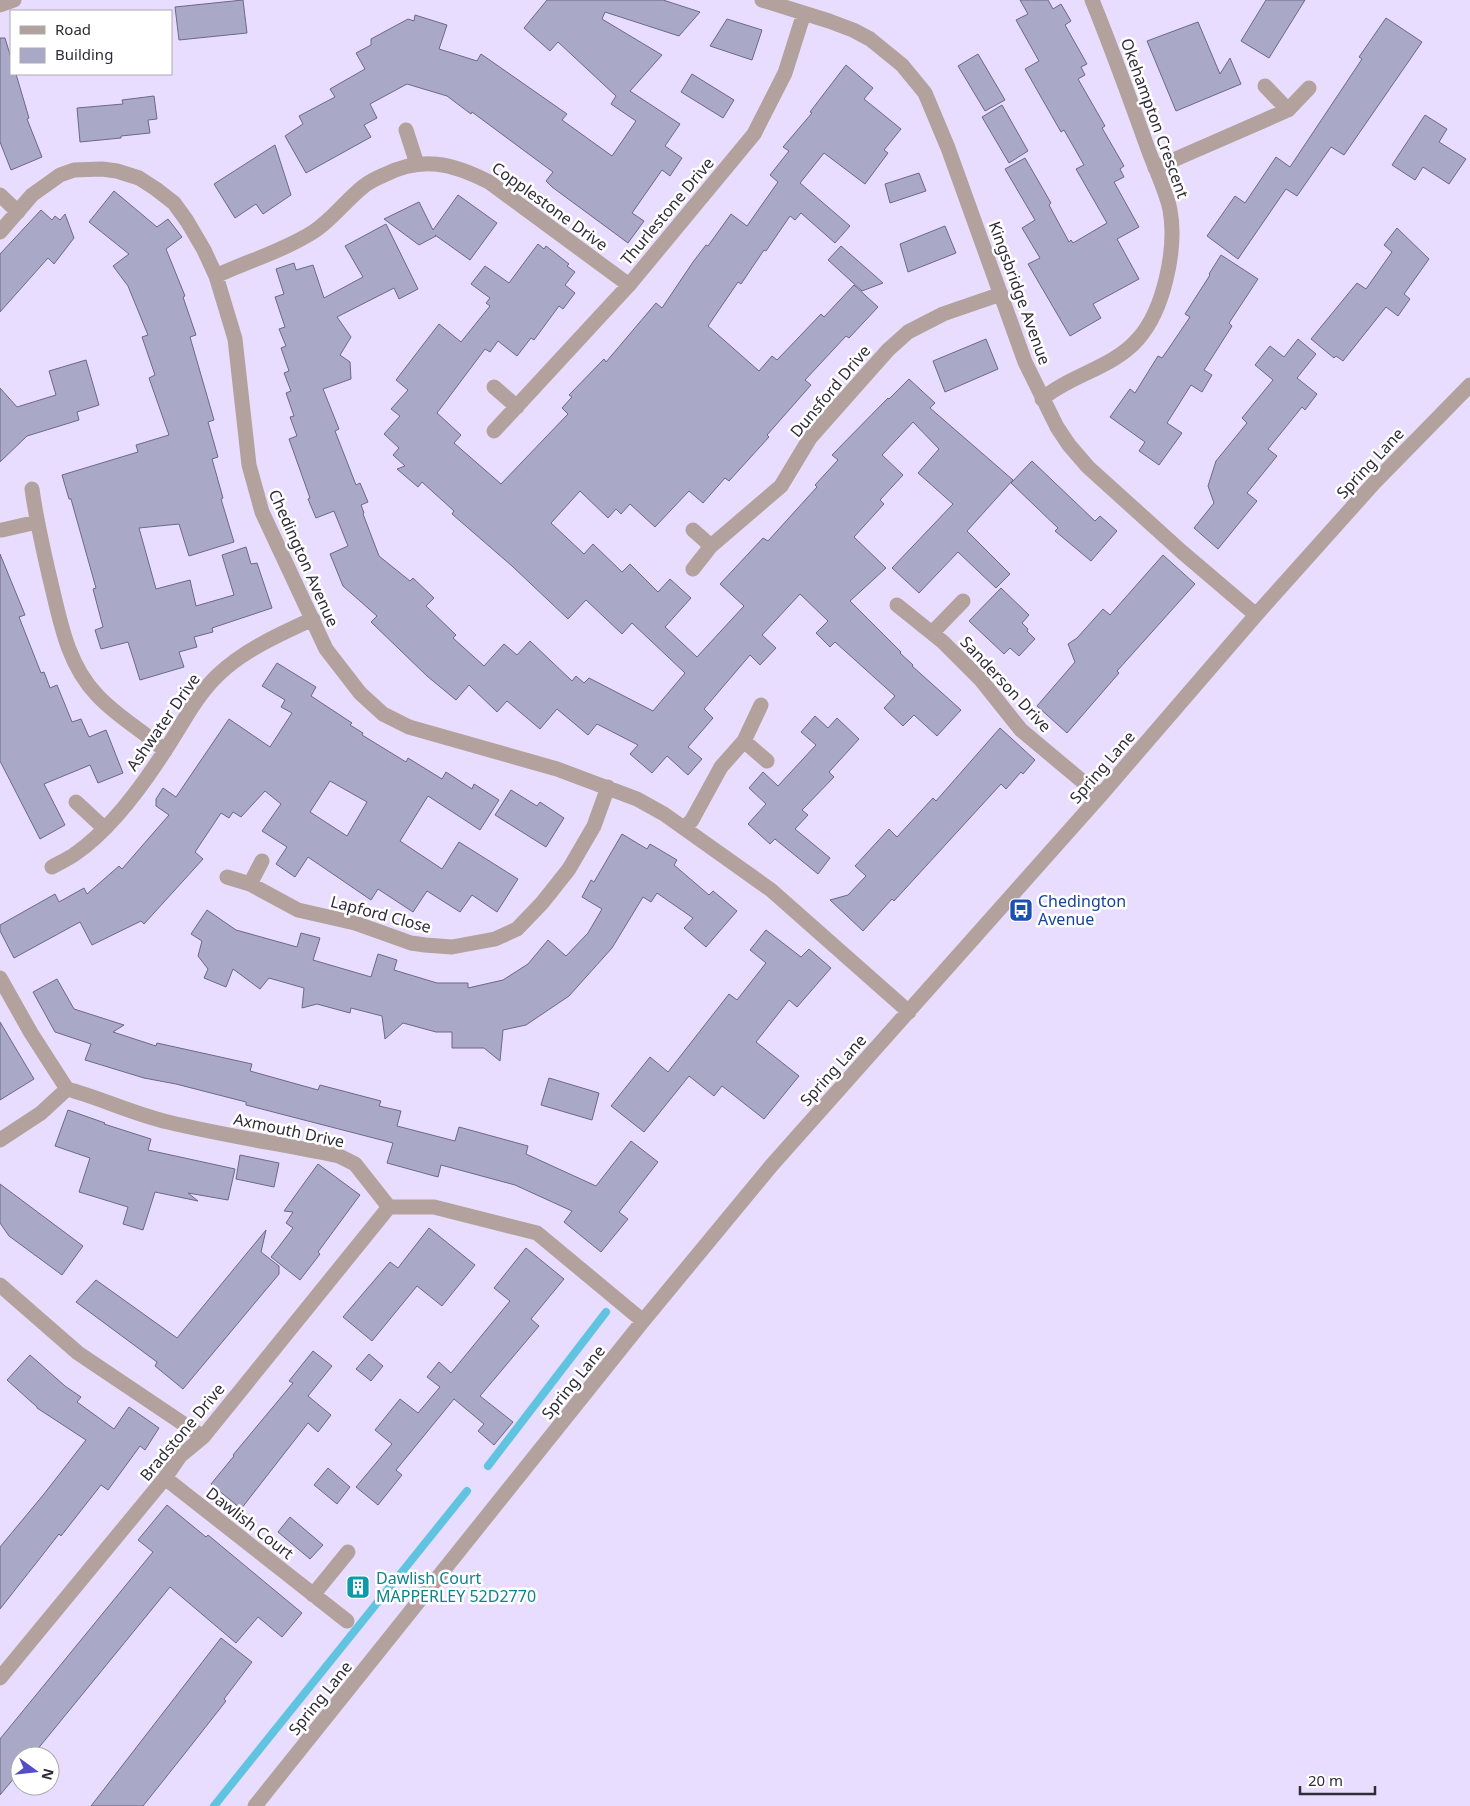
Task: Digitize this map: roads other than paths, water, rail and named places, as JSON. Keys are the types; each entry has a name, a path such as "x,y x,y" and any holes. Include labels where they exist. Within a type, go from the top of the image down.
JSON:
{"street":[{"path":"0,5 14,0"},
{"name":"Kingsbridge Avenue","path":"762,0 853,30 870,39 902,65 925,93 940,126 1025,362 1057,427 1069,445 1088,467 1182,552 1256,615"},
{"name":"Okehampton Crescent","path":"1042,399 1053,390 1097,369 1137,340 1150,321 1162,292 1167,268 1171,232 1170,209 1092,0"},
{"name":"Thurlestone Drive","path":"494,431 629,285 754,134 785,73 804,13"},
{"path":"1265,86 1288,110"},
{"path":"1155,168 1288,110 1309,88"},
{"path":"406,130 417,164"},
{"name":"Copplestone Drive","path":"216,276 298,241 315,231 365,185 395,169 432,162 468,171 489,182 629,285"},
{"name":"Chedington Avenue","path":"0,232 32,195 45,184 60,174 74,170 102,170 139,178 174,203 204,250 216,276 234,339 249,465 262,512 326,649 360,693 383,714 409,727 557,769 637,799 664,814 771,890 909,1012"},
{"path":"0,195 18,212"},
{"name":"Dunsford Drive","path":"693,569 711,546 781,486 810,438 888,350 901,338 908,332 943,314 1002,294"},
{"name":"Spring Lane","path":"255,1806 643,1321 771,1166 1100,796 1256,615 1374,483 1470,386"},
{"path":"494,387 517,406"},
{"path":"32,489 37,522 62,631 73,660 97,695 131,725 156,742 165,751"},
{"path":"2,530 37,522"},
{"path":"693,530 711,546"},
{"path":"932,633 963,601"},
{"name":"Sanderson Drive","path":"897,605 943,642 981,680 1021,730 1100,796"},
{"name":"Ashwater Drive","path":"52,867 75,855 124,808 165,751 197,699 219,674 254,649 313,620"},
{"path":"685,828 692,820 721,767 744,741 761,705"},
{"path":"744,741 767,761"},
{"name":"Lapford Close","path":"227,877 250,884 298,910 355,923 411,943 452,947 495,939 517,929 542,903 569,869 594,826 608,787"},
{"path":"76,802 104,828"},
{"path":"250,884 262,861"},
{"path":"0,978 30,1033 67,1089 41,1114 0,1140"},
{"name":"Axmouth Drive","path":"67,1089 165,1122 339,1156 355,1164 389,1207"},
{"path":"389,1207 434,1207 537,1233 643,1321"},
{"name":"Bradstone Drive","path":"0,1678 165,1478 180,1456 203,1437 389,1207"},
{"path":"0,1285 78,1354 203,1437"},
{"name":"Dawlish Court","path":"165,1478 347,1621"},
{"path":"314,1595 348,1552"}],"waterway":[{"path":"488,1466 606,1312"},
{"path":"214,1806 467,1491"}],"place":[{"name":"Chedington Avenue","path":"1021,910"},
{"name":"Dawlish Court MAPPERLEY 52D2770","path":"358,1587"}]}
